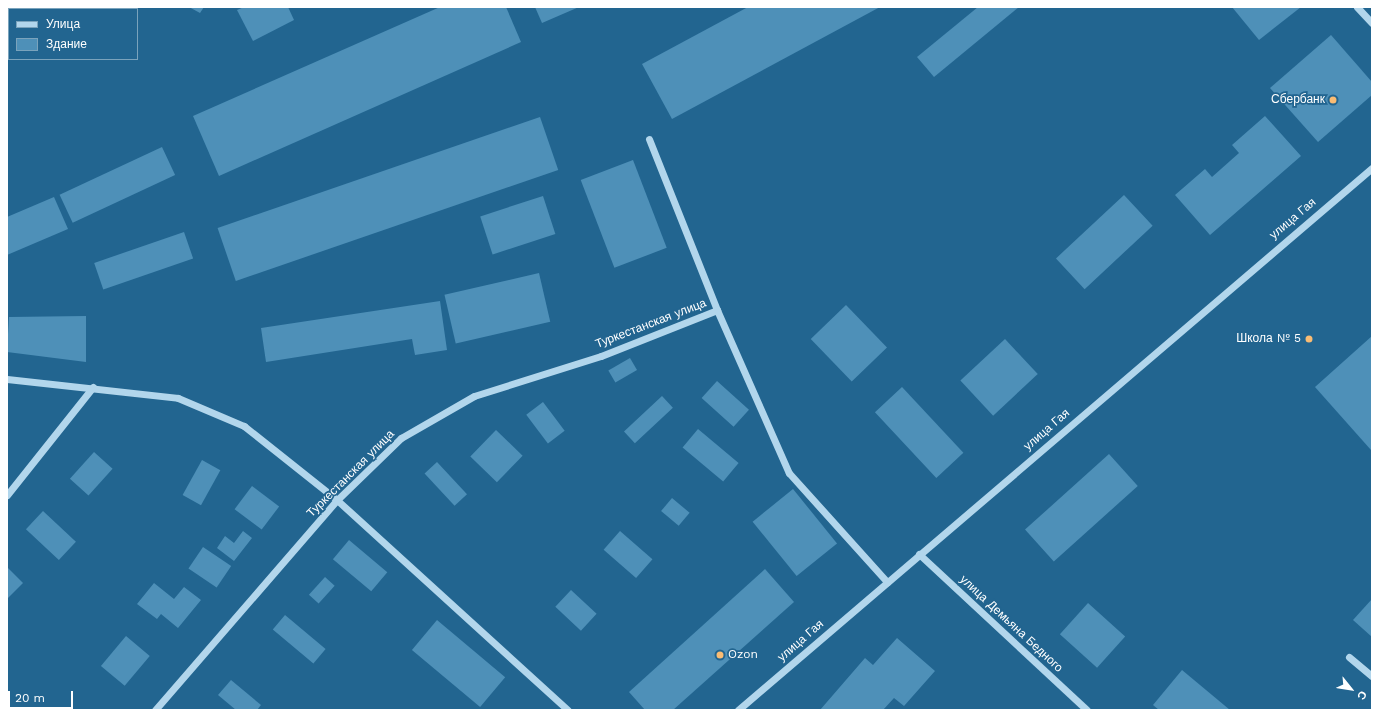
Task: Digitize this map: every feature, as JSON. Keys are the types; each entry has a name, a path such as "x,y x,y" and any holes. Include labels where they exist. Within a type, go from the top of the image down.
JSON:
{"street":[{"path":"1357,7 1372,23"},
{"path":"649,139 717,310 789,473 887,582"},
{"name":"улица Гая","path":"738,710 1372,168"},
{"name":"Туркестанская улица","path":"155,710 337,500 401,438 474,396 601,356 717,310"},
{"path":"7,379 93,387 178,398 244,426 337,500 568,710"},
{"path":"7,495 93,387"},
{"name":"улица Демьяна Бедного","path":"919,554 1087,710"},
{"path":"1349,657 1372,676"}],"building":[{"path":"7,7 52,7 8,8 7,39"},
{"path":"189,7 204,7 200,13"},
{"path":"244,7 288,7 294,20 253,41 237,10"},
{"path":"440,7 506,7 521,42 219,176 193,116"},
{"path":"535,7 579,7 542,23"},
{"path":"748,7 880,7 672,119 642,64"},
{"path":"978,7 1019,7 934,77 917,57"},
{"path":"1232,7 1301,7 1259,40"},
{"path":"1331,35 1372,82 1372,95 1318,142 1270,88"},
{"path":"1265,116 1301,156 1210,235 1175,195 1205,169 1212,177 1239,153 1232,145"},
{"path":"540,117 558,170 236,281 218,228"},
{"path":"162,147 175,175 73,223 60,195"},
{"path":"633,160 667,248 614,268 581,180"},
{"path":"1124,195 1153,226 1085,289 1056,258"},
{"path":"543,196 555,234 493,254 480,216"},
{"path":"54,197 68,229 7,255 7,217"},
{"path":"184,232 193,258 103,289 94,263"},
{"path":"539,273 550,322 456,344 444,295"},
{"path":"440,301 447,350 415,355 412,339 266,362 261,328"},
{"path":"846,305 887,347 852,381 811,339"},
{"path":"86,316 86,362 7,352 9,317"},
{"path":"1372,336 1372,449 1371,450 1315,387"},
{"path":"1005,339 1038,374 993,416 960,381"},
{"path":"630,358 637,370 615,383 608,370"},
{"path":"717,381 749,410 734,427 702,398"},
{"path":"902,387 963,453 936,478 875,412"},
{"path":"662,396 673,408 635,443 624,431"},
{"path":"543,402 565,431 548,443 526,415"},
{"path":"698,429 739,463 723,481 683,447"},
{"path":"496,430 523,456 497,482 470,457"},
{"path":"94,452 113,469 88,495 70,479"},
{"path":"1109,454 1138,486 1054,562 1025,530"},
{"path":"202,460 220,470 201,505 183,495"},
{"path":"437,462 467,494 455,506 425,474"},
{"path":"252,486 279,506 262,530 235,509"},
{"path":"793,489 837,543 797,576 753,522"},
{"path":"672,498 690,513 679,526 661,511"},
{"path":"43,511 76,542 59,560 26,529"},
{"path":"243,531 252,538 234,561 217,548 225,536 234,543"},
{"path":"620,531 652,559 636,578 604,550"},
{"path":"349,540 387,572 371,591 333,559"},
{"path":"203,547 231,566 217,588 188,569"},
{"path":"7,567 23,583 7,599"},
{"path":"765,569 794,602 673,710 645,710 629,692"},
{"path":"325,577 335,586 319,604 309,595"},
{"path":"154,583 174,599 184,587 201,600 178,628 161,614 157,619 137,604"},
{"path":"571,590 597,614 581,631 555,607"},
{"path":"1372,599 1372,637 1353,620"},
{"path":"1088,603 1125,636 1097,668 1060,634"},
{"path":"285,615 326,649 313,664 273,630"},
{"path":"437,620 505,677 480,707 412,650"},
{"path":"126,636 150,656 125,686 101,666"},
{"path":"897,638 935,671 904,706 894,698 883,710 820,710 865,658 873,665"},
{"path":"1182,670 1230,710 1159,710 1153,705"},
{"path":"231,680 261,705 257,710 236,710 218,695"}],"place":[{"name":"Сбербанк","path":"1333,100"},
{"name":"Школа № 5","path":"1309,339"},
{"name":"Ozon","path":"720,655"}]}
